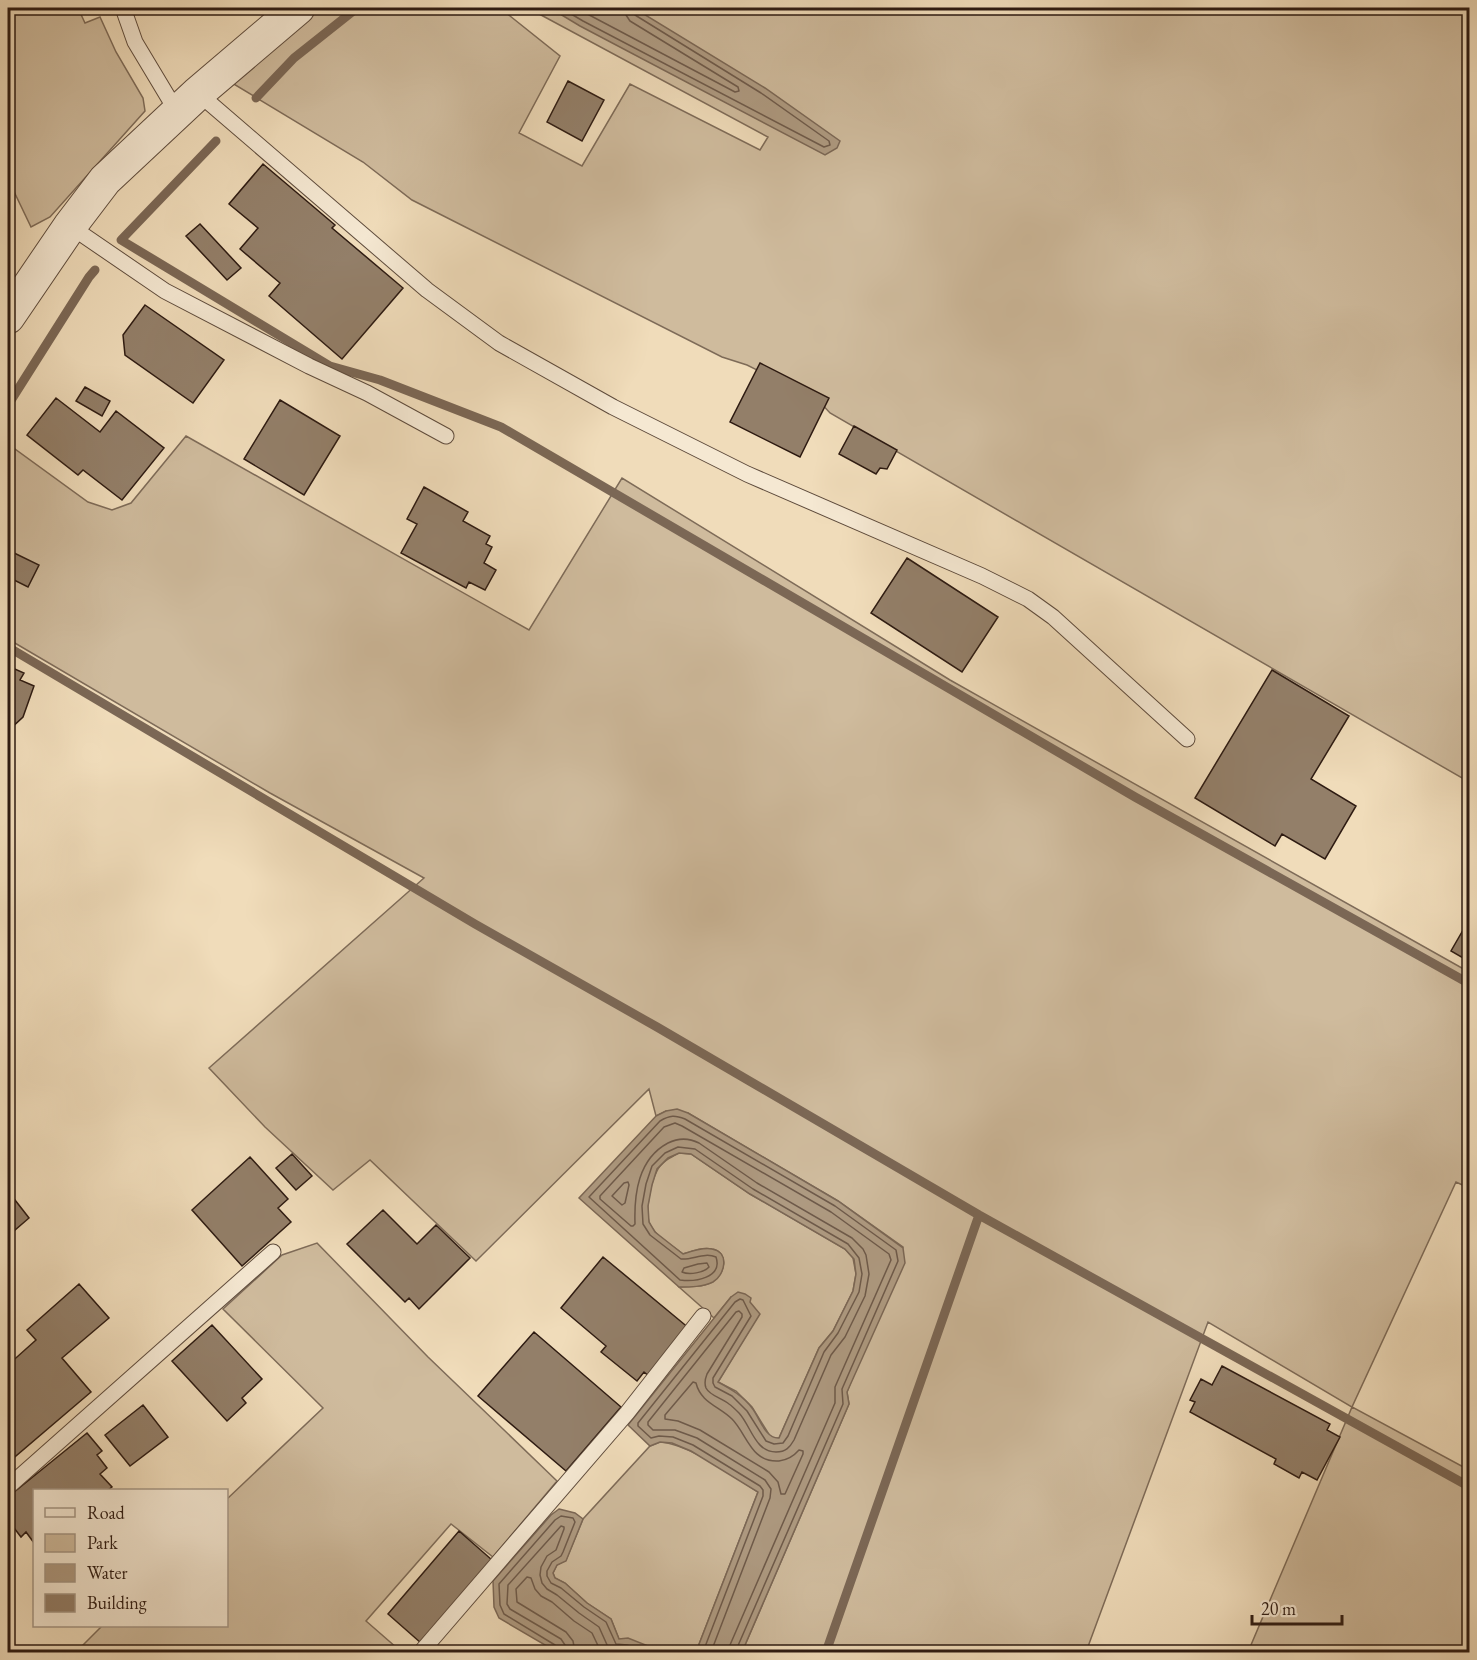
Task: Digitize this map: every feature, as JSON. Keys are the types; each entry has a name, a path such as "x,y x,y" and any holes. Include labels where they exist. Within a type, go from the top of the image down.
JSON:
{"street":[{"path":"8,317 70,226 105,180 188,102 298,8"}],"lane":[{"path":"123,8 135,42 188,102 499,343 613,408 747,474 982,576 1028,599 1053,617 1187,739"},
{"path":"70,226 165,291 309,366 367,393 446,436"},
{"path":"8,1487 273,1252"},
{"path":"421,1653 627,1413 703,1316"}],"green space":[{"path":"8,8 78,8 85,23 100,17 116,52 143,98 145,111 50,217 31,227 8,179"},
{"path":"318,8 500,8 560,56 519,133 582,166 630,84 760,150 768,137 528,8 1469,8 1469,782 830,413 819,401 747,365 722,357 412,200 363,162 232,83 239,71"},
{"path":"186,436 529,630 622,478 950,680 1469,972 1469,1188 1456,1182 1352,1407 1208,1322 1086,1652 742,1652 849,1404 847,1392 903,1247 838,1201 688,1113 666,1111 656,1116 649,1089 476,1261 370,1160 333,1190 265,1127 209,1068 424,878 270,793 8,639 8,444 88,502 112,510 131,503"},
{"path":"679,1153 691,1154 750,1194 845,1249 853,1258 856,1274 853,1291 833,1331 819,1348 779,1438 775,1439 770,1436 752,1407 736,1391 718,1382 759,1314 731,1297 714,1318 679,1287 705,1285 716,1279 724,1264 721,1254 709,1249 683,1254 659,1236 649,1222 648,1203 655,1176 664,1162"},
{"path":"317,1243 428,1357 557,1481 493,1557 451,1524 366,1621 397,1648 393,1652 76,1652 101,1627 228,1627 228,1498 323,1408 223,1309 282,1255"},
{"path":"1352,1407 1469,1470 1469,1652 1248,1652"},
{"path":"660,1442 697,1454 758,1492 696,1652 663,1652 619,1639 611,1619 587,1603 565,1583 555,1578 553,1573 557,1565 566,1560 583,1519 650,1446"}],"water":[{"path":"550,8 634,8 765,88 840,141 837,148 825,155"},
{"path":"677,1109 688,1113 838,1201 903,1248 905,1263 847,1392 849,1404 742,1652 696,1652 758,1492 691,1451 672,1443 660,1442 650,1446 628,1425 731,1297 738,1292 751,1298 750,1302 760,1314 718,1382 745,1400 766,1432 779,1438 819,1348 833,1331 853,1291 856,1274 854,1259 845,1249 750,1194 691,1154 679,1153 668,1158 657,1169 648,1206 649,1222 655,1232 683,1254 709,1249 721,1254 723,1269 717,1279 709,1284 679,1287 579,1198 656,1116"},
{"path":"559,1509 575,1513 583,1519 566,1561 557,1565 553,1573 555,1578 565,1583 587,1603 611,1619 619,1639 628,1638 663,1652 557,1652 499,1618 494,1607 493,1581 551,1515"}],"building":[{"path":"568,81 604,100 582,141 547,122"},
{"path":"263,164 335,225 332,228 403,288 342,359 269,296 280,283 240,249 258,228 229,204"},
{"path":"200,224 241,268 227,280 186,236"},
{"path":"145,305 224,360 193,403 125,355 123,335"},
{"path":"760,363 829,398 800,457 730,422"},
{"path":"85,387 110,401 102,416 76,401"},
{"path":"56,398 100,432 116,411 164,448 122,500 83,470 78,475 27,435"},
{"path":"280,400 340,436 304,495 244,459"},
{"path":"854,426 897,450 887,469 880,468 876,474 839,454"},
{"path":"424,487 468,512 463,521 490,536 486,544 492,547 484,563 496,570 485,590 469,582 466,588 401,553 417,524 407,519"},
{"path":"8,550 39,565 28,587 8,577"},
{"path":"907,558 998,617 962,672 871,613"},
{"path":"8,666 24,673 20,680 34,686 23,717 8,731"},
{"path":"1272,670 1349,716 1311,779 1356,806 1325,859 1282,834 1275,846 1195,798"},
{"path":"1470,918 1470,962 1451,951"},
{"path":"292,1154 312,1176 296,1190 276,1168"},
{"path":"250,1157 288,1199 278,1208 291,1222 242,1266 192,1210"},
{"path":"8,1191 29,1218 8,1236"},
{"path":"383,1210 417,1244 436,1225 470,1258 419,1309 409,1298 405,1302 347,1244"},
{"path":"603,1257 690,1329 650,1377 644,1372 637,1381 601,1352 606,1346 561,1308"},
{"path":"79,1284 109,1318 62,1358 91,1392 10,1461 8,1457 8,1365 36,1340 27,1330"},
{"path":"212,1325 262,1379 242,1398 246,1403 227,1421 172,1361"},
{"path":"534,1332 621,1407 566,1471 478,1396"},
{"path":"1222,1366 1330,1424 1327,1430 1340,1437 1317,1480 1302,1472 1299,1478 1274,1464 1276,1459 1190,1412 1195,1402 1190,1400 1201,1379 1212,1385"},
{"path":"143,1405 168,1437 130,1466 105,1435"},
{"path":"87,1433 102,1451 97,1455 107,1468 100,1474 112,1487 109,1489 33,1489 33,1542 26,1532 21,1537 8,1520 8,1497"},
{"path":"459,1531 492,1560 421,1643 388,1614"}],"waterway":[{"path":"256,98 294,58 357,8"},
{"path":"216,141 121,240 330,366 380,380 501,427 1135,797 1470,984"},
{"path":"8,405 95,270"},
{"path":"8,647 475,924 657,1027 979,1215 1470,1487"},
{"path":"826,1652 979,1215"}]}
